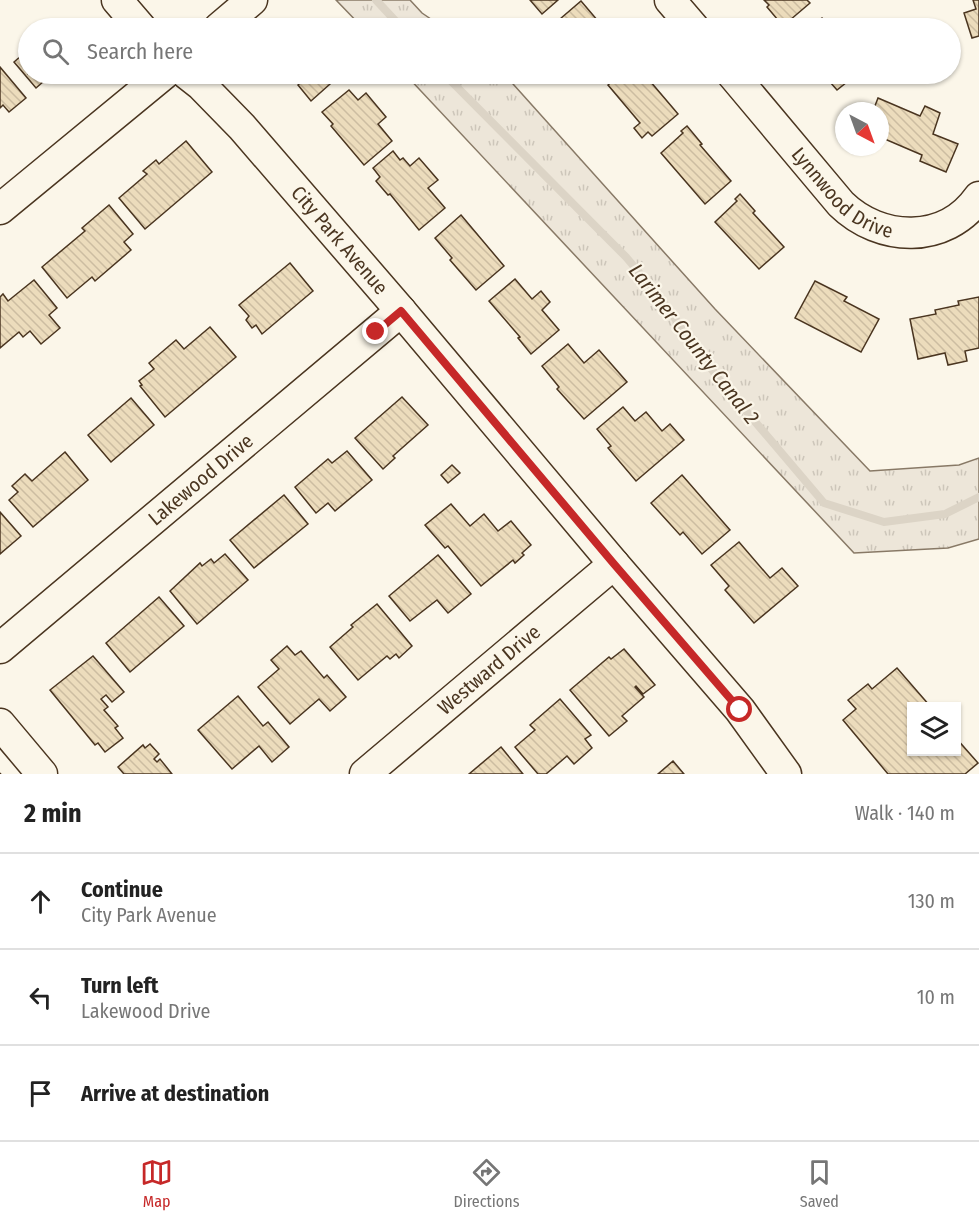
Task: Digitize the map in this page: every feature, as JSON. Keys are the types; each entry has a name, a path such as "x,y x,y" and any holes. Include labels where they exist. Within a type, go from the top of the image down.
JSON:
{"street":[{"path":"117,0 132,18"},
{"path":"231,18 252,0"},
{"path":"670,0 685,18"},
{"path":"0,209 152,84"},
{"name":"City Park Avenue","path":"197,84 242,127 401,311 740,710 786,774"},
{"name":"Lynnwood Drive","path":"740,84 841,204 871,226 895,233 920,232 943,226 965,213 979,197"},
{"name":"Lakewood Drive","path":"0,648 401,311"},
{"name":"Westward Drive","path":"365,774 614,564"},
{"path":"0,724 42,774"}],"green space":[{"path":"336,0 410,0 429,18 353,18"},
{"path":"414,84 513,84 715,309 870,471 959,465 979,458 979,539 948,548 854,553"}],"building":[{"path":"530,0 558,0 542,14"},
{"path":"764,0 807,0 810,3 792,18 776,18 767,7 769,5"},
{"path":"973,0 979,0 979,36 972,38 964,13 976,9"},
{"path":"581,1 595,18 561,18"},
{"path":"0,67 26,98 9,112 3,105 0,108"},
{"path":"299,84 330,84 311,101"},
{"path":"652,84 678,114 652,136 648,132 642,138 634,128 640,123 608,85"},
{"path":"832,84 844,84 837,90"},
{"path":"349,90 358,100 366,93 386,117 378,124 392,141 364,165 322,112"},
{"path":"889,103 920,116 925,106 940,113 933,134 958,144 946,172 920,161 922,155 889,141"},
{"path":"687,126 731,181 705,204 661,153 683,133 681,131"},
{"path":"186,141 212,172 145,229 119,198 147,174 143,171 156,160 159,164"},
{"path":"393,151 400,160 403,158 410,166 419,158 438,180 428,188 445,208 419,230 390,194 388,195 376,181 380,177 373,168"},
{"path":"740,194 755,211 753,213 784,247 759,269 715,222 737,201 735,199"},
{"path":"109,205 133,234 124,242 131,250 95,281 92,277 67,298 42,267 85,231 82,228"},
{"path":"461,215 504,266 476,290 450,260 452,258 435,238"},
{"path":"290,263 313,291 262,334 256,325 252,328 246,320 249,316 239,305"},
{"path":"515,279 532,299 541,291 550,302 542,310 559,330 531,354 518,338 520,337 489,301"},
{"path":"34,280 57,308 49,315 60,328 41,344 30,331 23,337 19,332 0,348 0,297 3,294 8,301"},
{"path":"815,281 847,297 844,301 879,319 861,352 795,318"},
{"path":"979,297 979,348 965,351 967,361 948,365 945,353 918,359 910,319 936,314 935,310 959,305 958,301"},
{"path":"210,327 236,357 165,417 140,386 142,385 139,381 154,369 149,363 176,340 184,349"},
{"path":"568,344 584,363 599,350 627,382 584,419 557,389 559,387 542,366"},
{"path":"402,397 428,425 393,456 395,458 383,469 355,438"},
{"path":"131,398 154,425 111,462 88,435"},
{"path":"623,407 635,421 646,412 662,431 670,424 684,440 636,481 608,448 611,446 597,429"},
{"path":"347,451 372,480 335,511 328,503 316,513 295,487 328,459 332,463"},
{"path":"65,452 88,480 33,527 9,500 18,492 12,486 25,474 32,481"},
{"path":"452,465 460,473 448,483 441,475"},
{"path":"682,475 730,530 702,554 683,532 680,535 651,503"},
{"path":"284,495 308,524 254,568 230,540"},
{"path":"451,504 470,526 484,514 498,531 511,521 531,545 515,563 513,560 481,586 448,546 445,548 425,525"},
{"path":"0,512 21,536 0,554"},
{"path":"739,542 770,578 782,568 798,586 754,623 725,590 729,586 711,565"},
{"path":"225,554 248,580 197,624 170,591 200,563 202,566 211,559 214,563"},
{"path":"438,555 471,594 448,613 437,600 410,621 389,596"},
{"path":"159,597 184,626 130,672 106,643"},
{"path":"377,604 412,646 399,658 396,654 390,659 387,656 358,680 330,647 353,627 351,625"},
{"path":"287,646 295,655 301,651 324,678 327,675 346,697 330,711 319,699 290,724 258,687 279,669 271,660"},
{"path":"624,649 655,685 643,694 635,687 644,697 622,716 627,721 609,736 570,690 609,657 611,659"},
{"path":"93,656 124,692 112,702 106,695 101,699 108,707 104,710 118,726 115,728 123,738 105,752 98,743 95,745 50,690"},
{"path":"897,668 927,702 907,702 907,756 961,756 961,744 978,763 965,774 888,774 843,720 856,709 848,700 868,684 872,689"},
{"path":"238,696 263,726 268,722 289,747 272,762 259,746 232,769 198,730"},
{"path":"560,699 591,735 585,739 592,748 574,764 567,756 546,774 538,774 515,747 535,730 530,725"},
{"path":"150,744 159,754 154,759 157,762 160,759 172,774 124,774 118,767 143,745 145,748"},
{"path":"501,747 523,774 469,774"},
{"path":"673,761 684,774 658,774"}],"waterway":[{"name":"Larimer County Canal 2","path":"376,0 393,18"},
{"name":"Larimer County Canal 2","path":"454,84 626,257 658,295 718,378 824,503 884,522 945,514 979,497"}],"route":[{"path":"376,332 401,311 740,710"}]}
